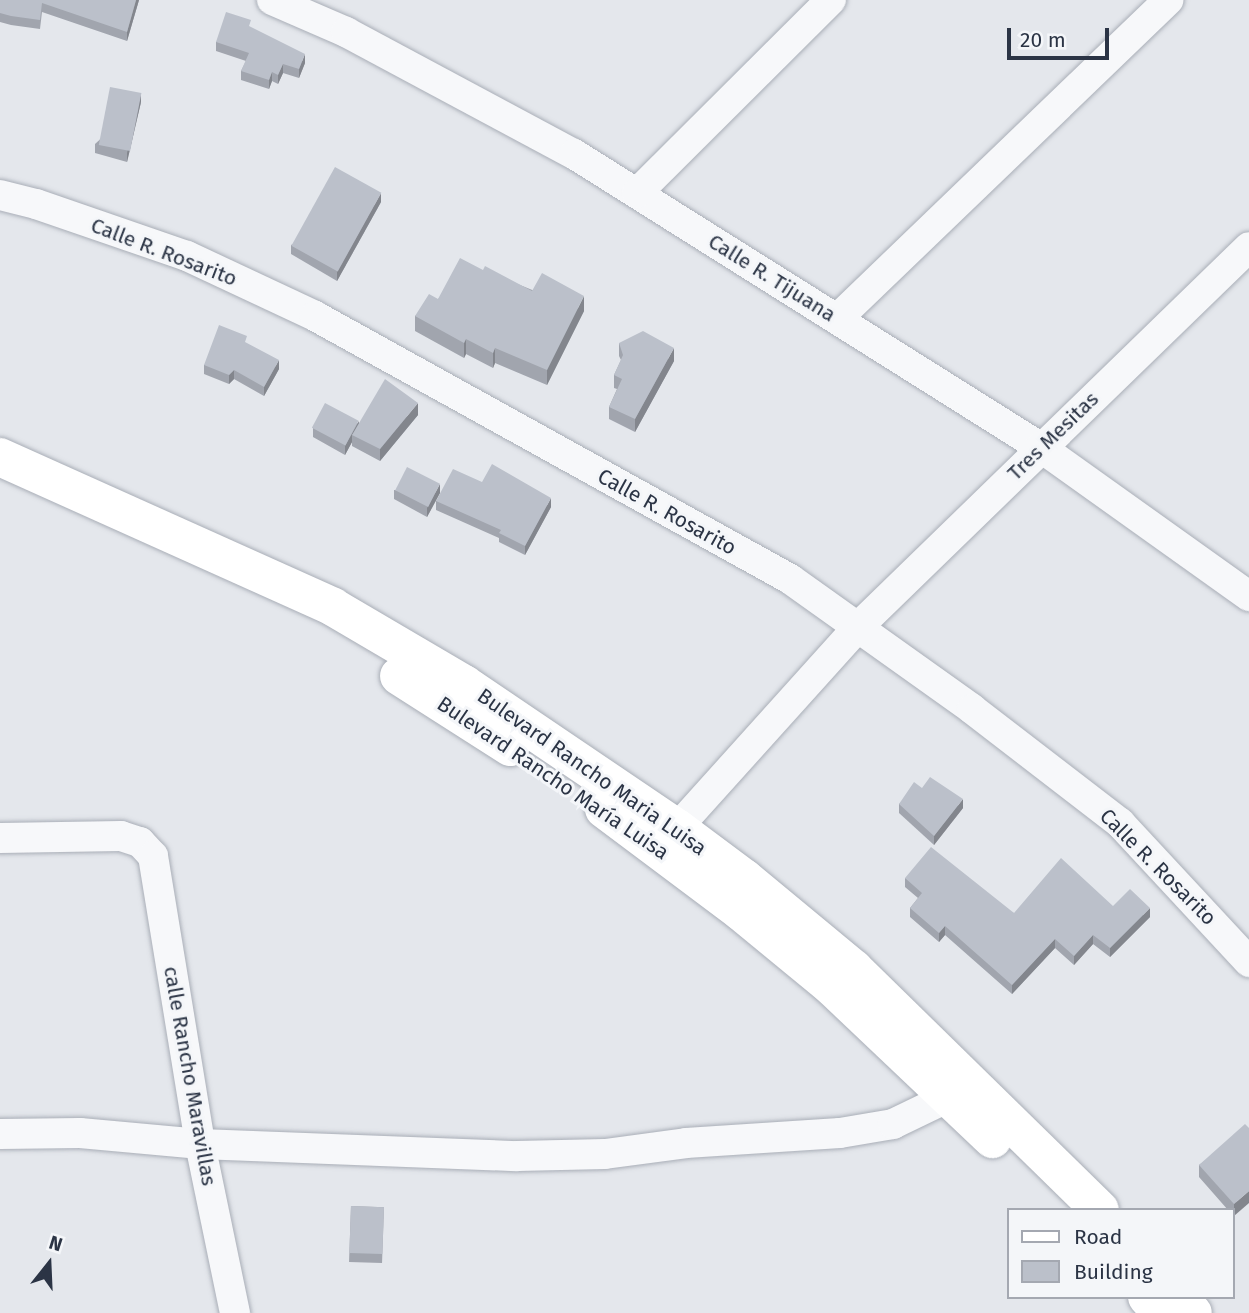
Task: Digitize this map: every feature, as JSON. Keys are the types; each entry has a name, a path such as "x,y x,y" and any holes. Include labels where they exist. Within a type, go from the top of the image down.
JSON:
{"street":[{"name":"Calle R. Tijuana","path":"272,0 346,32 574,154 1040,447 1249,596"},
{"path":"636,194 831,0"},
{"path":"837,319 1169,0"},
{"name":"Calle R. Rosarito","path":"0,195 36,204 187,256 316,316 790,579 1120,823 1249,962"},
{"name":"Tres Mesitas","path":"677,828 858,627 1040,447 1249,247"},
{"name":"Bulevard Rancho Maria Luisa","path":"0,457 332,607 464,684 677,828 854,969 1098,1208"},
{"name":"Bulevard Rancho María Luisa","path":"0,483 325,631 442,702 599,804 741,912 830,985 1062,1208"},
{"name":"calle Rancho Maravillas","path":"0,838 121,836 140,842 153,856 200,1143 236,1313"},
{"path":"0,1134 80,1133 200,1143 517,1156 605,1154 686,1143 853,1131 893,1124 949,1097"},
{"path":"1149,1299 1161,1313"},
{"path":"1181,1299 1193,1313"}],"building":[{"path":"0,0 136,0 127,32 42,3 40,20 11,16 0,13"},
{"path":"226,12 251,20 249,26 305,54 299,69 283,64 278,75 272,72 269,80 241,71 249,53 216,42"},
{"path":"110,87 141,93 130,151 99,145"},
{"path":"335,167 381,193 338,271 291,246"},
{"path":"460,258 483,270 485,266 532,291 542,273 584,296 547,370 495,348 493,353 466,339 464,343 415,316 429,294 438,299"},
{"path":"219,325 247,336 245,342 279,360 264,387 234,370 229,375 204,365"},
{"path":"643,331 674,348 635,419 609,407 622,379 614,375 623,355 619,343"},
{"path":"385,379 418,403 380,449 352,435"},
{"path":"325,403 359,421 345,446 312,428"},
{"path":"492,464 551,498 525,546 499,533 501,530 436,501 453,469 482,482"},
{"path":"407,467 440,484 428,507 395,490"},
{"path":"930,777 963,799 934,836 899,804 914,782 922,788"},
{"path":"931,847 1014,913 1061,858 1113,906 1130,889 1150,908 1110,948 1093,935 1074,956 1055,939 1012,985 945,926 939,933 910,908 922,893 905,878"},
{"path":"1245,1124 1249,1128 1249,1191 1234,1204 1199,1165"},
{"path":"351,1206 384,1207 382,1254 349,1253"}]}
